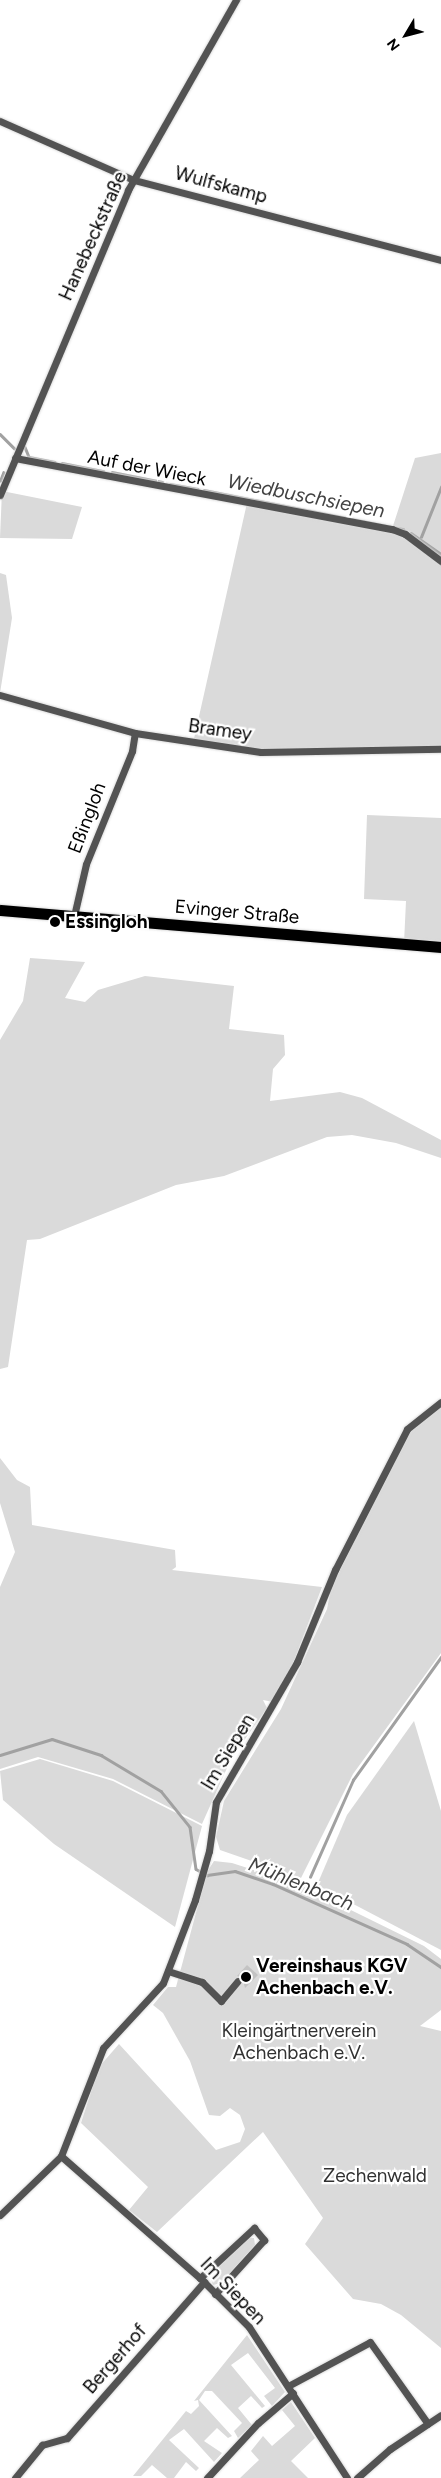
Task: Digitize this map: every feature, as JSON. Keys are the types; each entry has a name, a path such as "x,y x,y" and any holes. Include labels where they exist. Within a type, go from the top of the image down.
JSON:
{"main road":[{"name":"Evinger Straße","path":"0,910 441,947"}],"street":[{"name":"Hanebeckstraße","path":"0,495 134,180 236,0"},
{"name":"Wulfskamp","path":"0,121 134,180 441,260"},
{"name":"Auf der Wieck","path":"15,458 392,529 405,534 441,561"},
{"name":"Bramey","path":"0,695 135,733 262,752 441,750"},
{"name":"Eßingloh","path":"74,916 86,864 132,751 135,733"},
{"name":"Im Siepen","path":"0,2215 61,2156 102,2048 149,2000 168,1971 201,1879 216,1802 236,1762 272,1711 297,1662 335,1570 407,1429 441,1402"},
{"path":"168,1971 202,1982 221,2001 238,1981"},
{"name":"Im Siepen","path":"61,2156 202,2280 249,2327 347,2478"},
{"name":"Bergerhof","path":"15,2478 42,2445 67,2438 202,2280 254,2228 264,2240 215,2294"},
{"path":"288,2386 370,2342 428,2424"},
{"path":"206,2478 258,2423 293,2393"},
{"path":"358,2478 390,2449 441,2415"}],"green space":[{"path":"441,453 441,749 261,752 193,743 247,503 392,529 415,458"},
{"path":"2,491 82,507 72,539 0,538"},
{"path":"0,573 6,575 12,618 0,693"},
{"path":"367,815 441,818 441,946 404,943 406,901 364,899"},
{"path":"30,958 85,962 65,998 85,1002 98,990 145,976 234,986 229,1029 284,1035 285,1055 273,1069 270,1101 340,1092 362,1098 441,1140 441,1158 396,1143 352,1135 327,1137 224,1176 176,1185 40,1239 27,1240 8,1367 0,1369 0,1040 23,1001"},
{"path":"441,1404 441,1653 353,1774 301,1878 220,1850 216,1837 224,1801 281,1709 327,1609 331,1588 408,1432"},
{"path":"0,1458 17,1480 30,1487 32,1525 175,1550 176,1567 172,1570 322,1587 292,1666 273,1702 263,1700 267,1708 231,1759 202,1824 113,1779 38,1757 0,1769 0,1587 15,1552 0,1503"},
{"path":"414,1721 441,1811 441,1950 317,1885 347,1815"},
{"path":"40,1759 113,1781 202,1826 175,1927 54,1844 3,1800 0,1771"},
{"path":"214,1861 232,1863 300,1885 424,1946 441,1959 441,2010 420,2026 441,2031 441,2348 401,2315 381,2304 353,2299 305,2244 323,2218 263,2132 157,2232 129,2210 148,2187 81,2123 99,2067 119,2044 216,2150 240,2142 245,2129 240,2115 230,2108 220,2116 209,2115 190,2061 163,2013 153,2005 168,1987 176,1987 207,1872"},
{"path":"249,2238 254,2238 255,2245 221,2283 213,2285 209,2274"},
{"path":"247,2335 285,2392 272,2406 264,2396 275,2388 248,2353 231,2365 265,2406 262,2408 251,2396 238,2408 252,2425 238,2438 234,2431 242,2423 212,2391 205,2391 199,2400 232,2436 228,2438 217,2428 204,2441 222,2453 214,2462 184,2429 169,2440 199,2468 196,2471 186,2462 174,2478 167,2478 152,2465 141,2476 133,2476 186,2411 191,2414 199,2406 198,2400 194,2401"},
{"path":"291,2402 315,2438 291,2461 308,2478 240,2478 259,2460 251,2451 263,2436 272,2446 295,2426 282,2410"}],"building":[{"name":"Vereinshaus KGV Achenbach e.V.","path":"247,1965 258,1975 245,1988 242,1977 237,1976"}],"waterway":[{"path":"0,434 14,448"},
{"name":"Wiedbuschsiepen","path":"25,447 29,457 55,462"},
{"name":"Wiedbuschsiepen","path":"62,463 103,471"},
{"name":"Wiedbuschsiepen","path":"112,472 162,482"},
{"path":"0,481 3,473"},
{"name":"Wiedbuschsiepen","path":"170,484 198,489"},
{"name":"Wiedbuschsiepen","path":"421,537 441,487"},
{"name":"Wiedbuschsiepen","path":"204,490 403,529"},
{"path":"411,533 441,554"},
{"path":"310,1877 353,1780 441,1657"},
{"name":"Mühlenbach","path":"0,1755 52,1739 101,1755 161,1791 190,1827 196,1869 207,1875 235,1871 273,1884 407,1944 441,1967"}],"place":[{"name":"Essingloh","path":"55,922"},
{"name":"Vereinshaus KGV Achenbach e.V.","path":"246,1977"}],"park label":[{"name":"Kleingärtnerverein Achenbach e.V.","path":"299,2042"},
{"name":"Zechenwald","path":"375,2176"}]}
